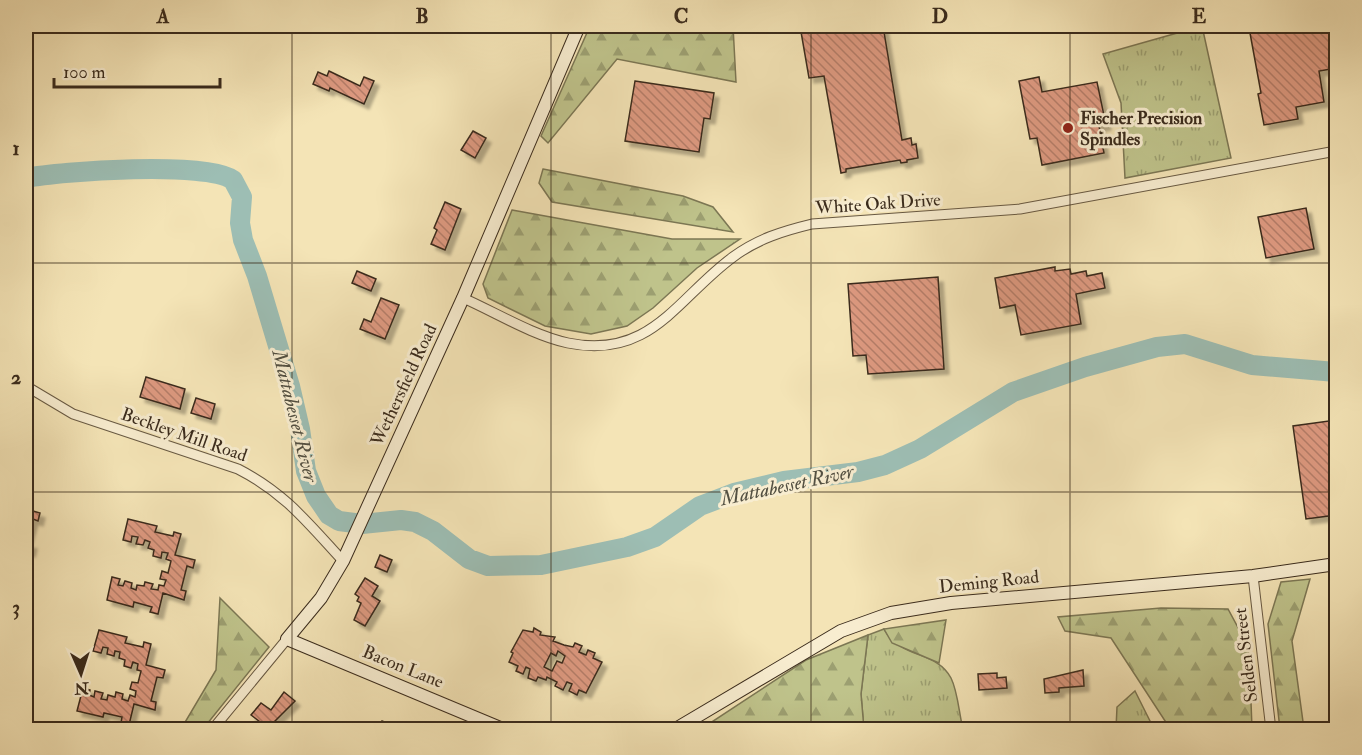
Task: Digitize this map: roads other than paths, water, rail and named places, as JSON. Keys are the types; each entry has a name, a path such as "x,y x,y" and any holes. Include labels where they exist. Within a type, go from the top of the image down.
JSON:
{"street":[{"name":"Wethersfield Road","path":"212,729 321,598 343,561 464,298 579,26"},
{"name":"White Oak Drive","path":"464,298 566,342 588,346 611,345 633,339 659,326 711,274 734,256 781,232 812,224 1020,209 1336,151"},
{"name":"Beckley Mill Road","path":"26,386 74,414 238,469 260,480 288,501 343,561"},
{"name":"Deming Road","path":"674,729 841,631 891,612 951,603 1253,576 1336,564"},
{"name":"Selden Street","path":"1253,576 1271,729"},
{"name":"Bacon Lane","path":"287,639 505,729"}],"waterway":[{"name":"Mattabesset River","path":"26,178 69,173 165,169 218,174 233,180 242,197 240,223 243,240 257,276 290,386 300,429 306,471 316,496 329,515 339,521 362,524 401,520 415,522 433,531 469,559 488,566 541,565 627,547 655,537 700,506 734,493 784,481 858,472 885,465 920,449 1013,392 1085,367 1157,347 1185,344 1252,365 1336,372"}],"place":[{"name":"Fischer Precision Spindles","path":"1068,128"}]}
